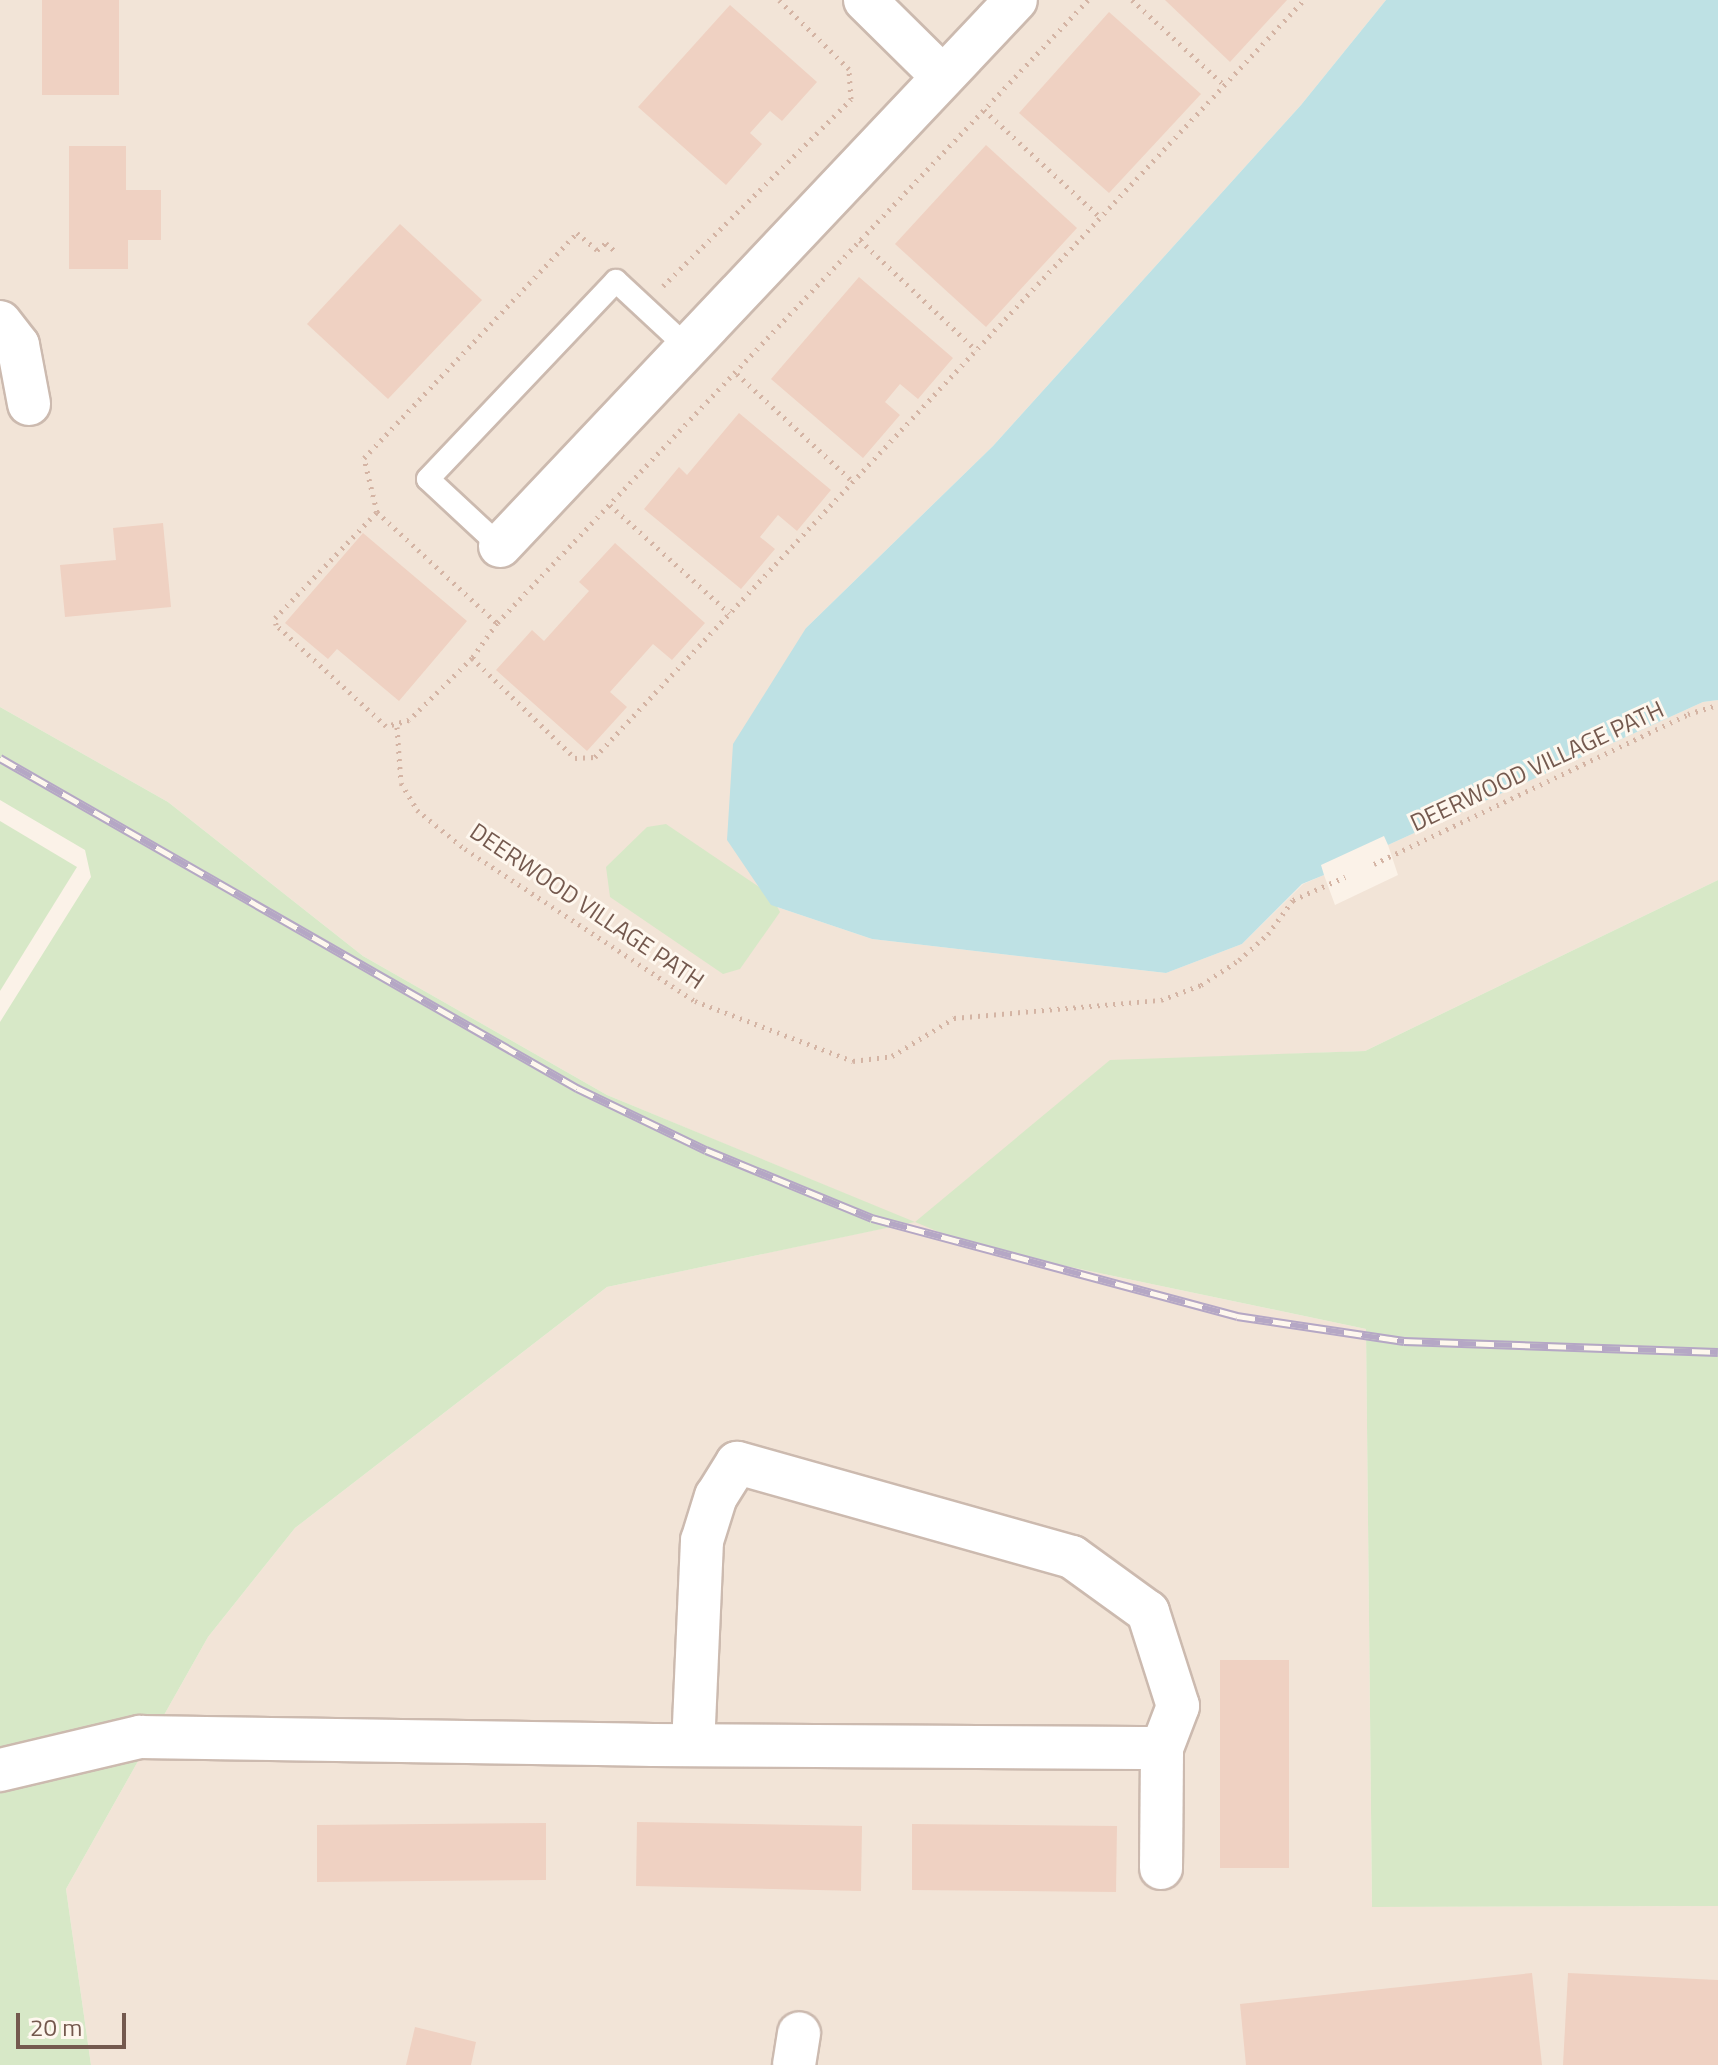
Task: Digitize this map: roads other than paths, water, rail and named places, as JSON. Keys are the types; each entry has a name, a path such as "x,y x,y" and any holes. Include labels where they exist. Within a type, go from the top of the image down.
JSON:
{"street":[{"path":"865,0 940,74"},
{"path":"500,546 688,348 940,74 1016,0"},
{"path":"0,322 18,345 29,404"},
{"path":"693,1745 702,1541 716,1496 737,1463 1072,1557 1148,1612 1178,1706 1162,1748 1161,1868"},
{"path":"0,1770 140,1737 1162,1748"}],"lane":[{"path":"500,546 428,479 595,303 616,281 688,348"}],"water":[{"path":"1386,0 1718,0 1718,700 1703,702 1388,845 1384,836 1321,865 1324,875 1302,884 1242,944 1166,973 872,939 771,905 727,840 733,744 806,628 993,446 1301,105"}],"railway":[{"path":"0,758 577,1088 706,1150 872,1218 1237,1316 1404,1341 1718,1352"}]}
